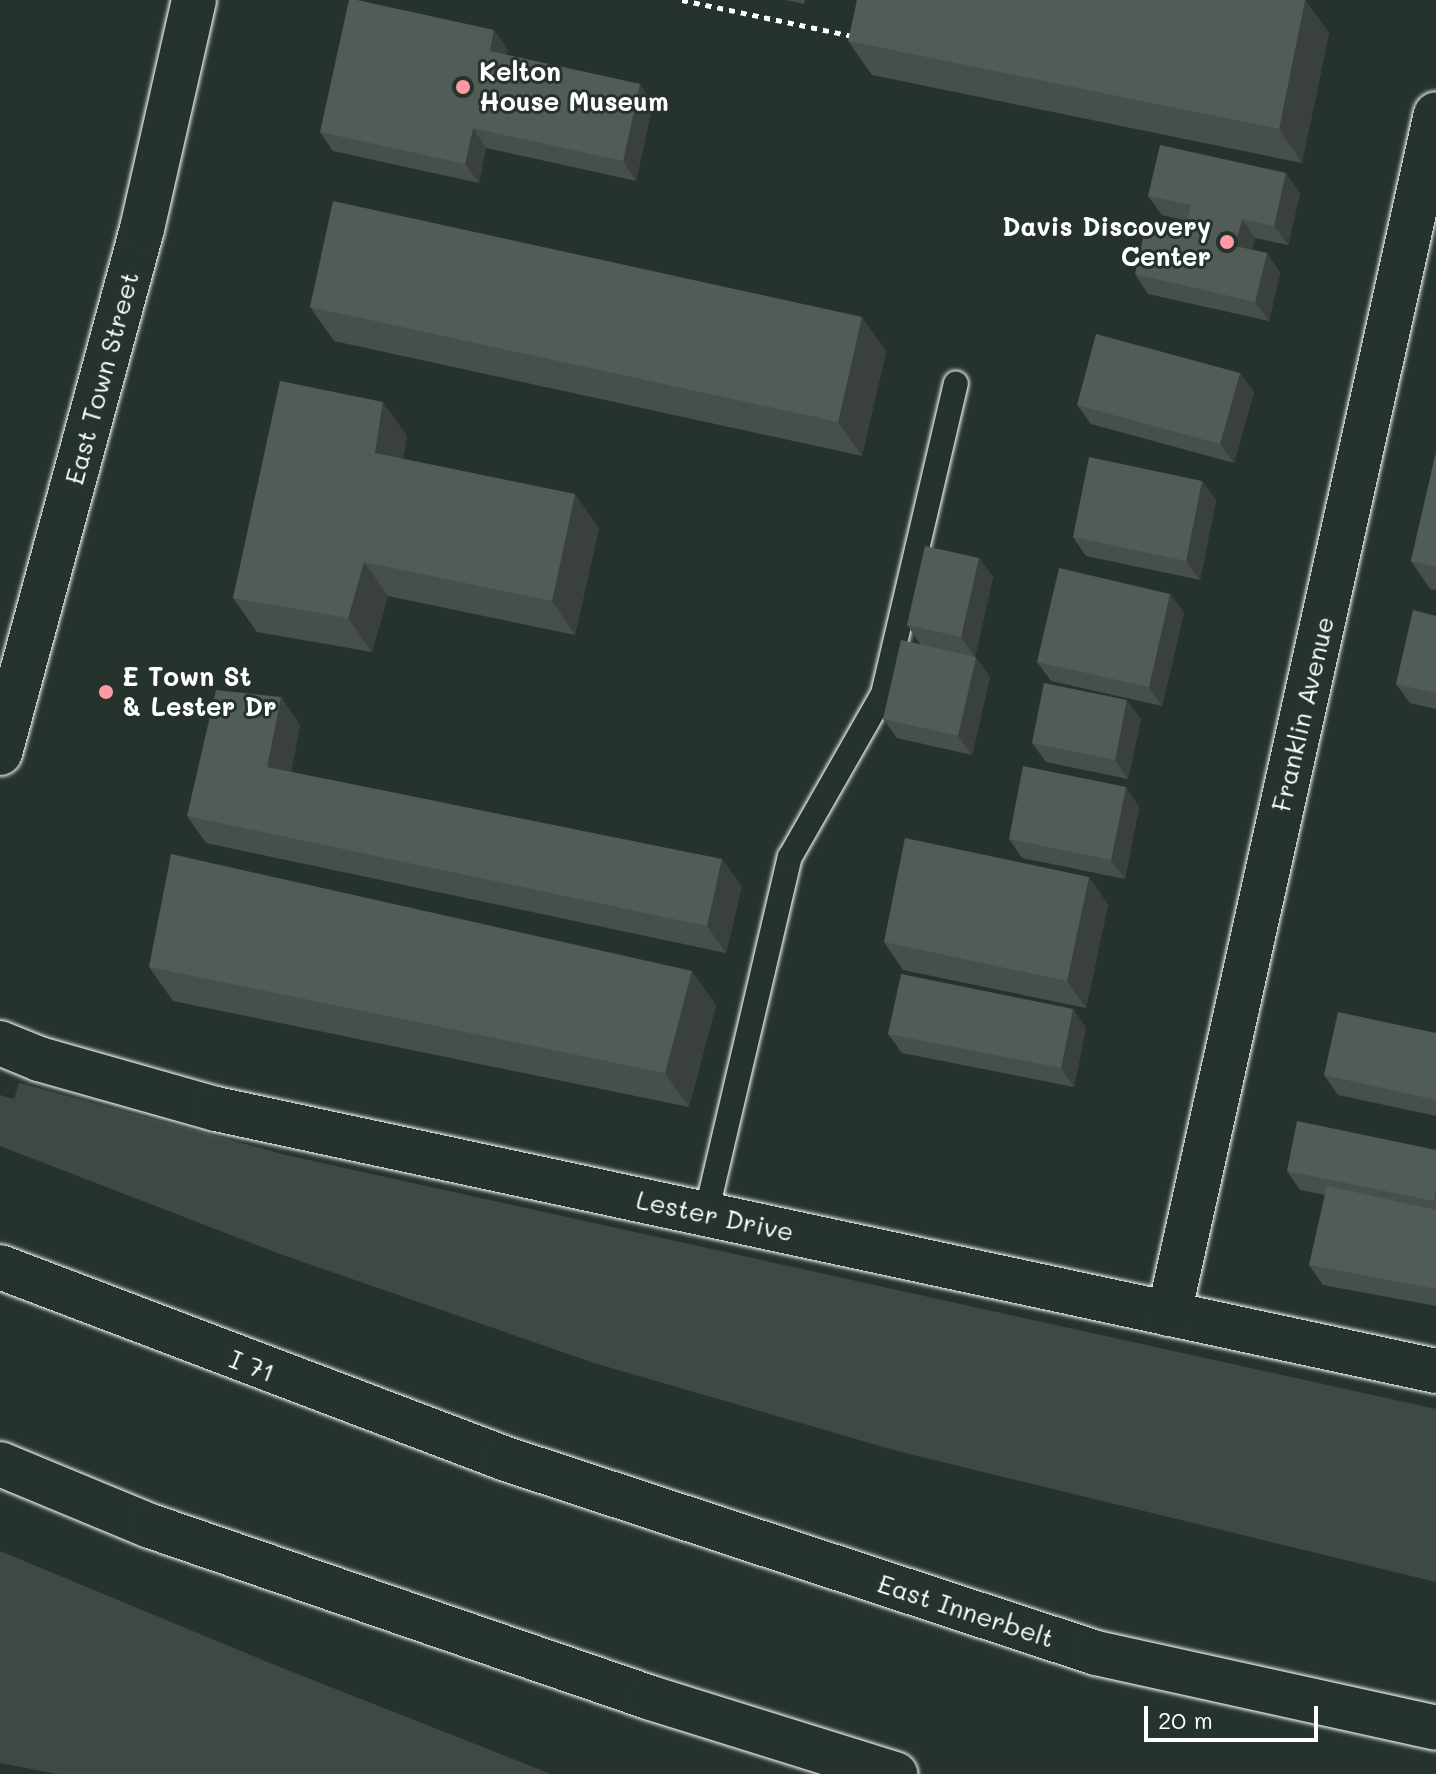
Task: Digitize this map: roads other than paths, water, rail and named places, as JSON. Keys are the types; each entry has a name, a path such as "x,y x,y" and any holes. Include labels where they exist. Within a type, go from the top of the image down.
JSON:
{"main road":[{"name":"East Town Street","path":"0,753 142,229 194,0"},
{"name":"Franklin Avenue","path":"1169,1314 1436,114"},
{"name":"Lester Drive","path":"0,1043 39,1059 216,1109 1436,1371"},
{"name":"I 71","path":"0,1267 506,1459"},
{"name":"East Innerbelt","path":"506,1459 1096,1653 1432,1726"},
{"path":"0,1464 150,1526 651,1698 895,1774"},
{"path":"651,1698 832,1774"}],"lane":[{"path":"706,1214 790,857 883,694 956,383"}],"place":[{"name":"Kelton House Museum","path":"463,87"},
{"name":"Davis Discovery Center","path":"1227,242"},
{"name":"E Town St & Lester Dr","path":"106,692"}]}
